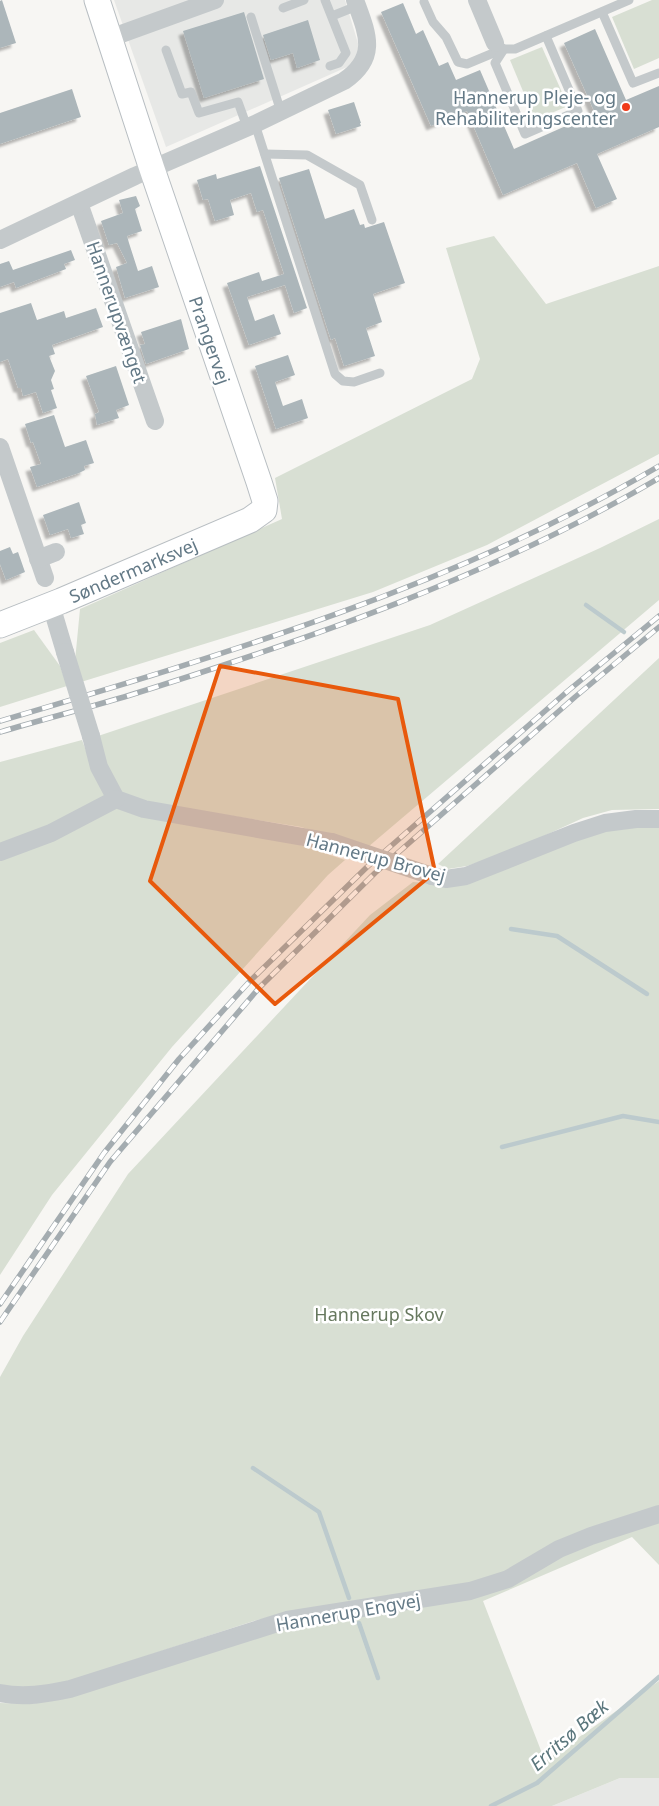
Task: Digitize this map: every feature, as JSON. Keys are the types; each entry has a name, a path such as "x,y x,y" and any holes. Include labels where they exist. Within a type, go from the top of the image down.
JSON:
{"street":[{"name":"Prangervej","path":"96,0 259,482 265,501 264,510"},
{"path":"110,38 215,0"},
{"path":"477,0 499,46"},
{"path":"0,240 152,169 251,126 344,81 355,73 363,61 368,47 366,30 356,3"},
{"name":"Hannerupvænget","path":"79,203 155,421"},
{"path":"0,446 45,578"},
{"name":"Søndermarksvej","path":"0,625 250,520 264,510"},
{"path":"38,558 56,552"},
{"path":"0,852 51,832 116,799 99,767 51,605"},
{"name":"Hannerup Brovej","path":"116,799 144,809 332,842 446,879 466,876 574,833 605,823 636,819 659,819"},
{"name":"Hannerup Engvej","path":"0,1693 17,1696 43,1695 287,1620 470,1591 508,1579 559,1549 659,1514"}],"lane":[{"path":"283,8 304,0"},
{"path":"325,0 346,53 339,63 330,66"},
{"path":"424,2 433,22 446,37 458,62 467,64 499,46 515,49 629,0"},
{"path":"332,16 356,3"},
{"path":"602,12 633,83 659,73"},
{"path":"251,17 281,112"},
{"path":"499,46 495,63 525,134 578,111 546,36"},
{"path":"166,50 182,94 191,92 199,113 238,102 251,126 265,154 335,374 343,381 354,382 380,373"},
{"path":"265,154 307,155 360,185 372,220"}],"highlighted area":[{"path":"220,666 398,699 435,872 275,1004 150,881"}],"shaded area":[{"path":"114,0 345,0 363,60 166,147"},
{"path":"620,1778 659,1778 659,1806 552,1806"}],"green space":[{"path":"652,0 659,0 659,58 634,69 612,17"},
{"path":"542,47 568,106 535,120 510,60"},
{"path":"494,236 546,304 659,266 659,454 487,545 373,592 81,682 75,661 80,609 282,519 275,478 472,379 480,359 446,248"},
{"path":"659,519 659,600 368,847 301,827 134,799 127,796 114,785 106,769 98,736 430,625 600,548"},
{"path":"34,630 60,666 67,686 0,707 0,643"},
{"path":"659,658 659,809 612,810 583,818 509,852 467,866 448,869 438,864"},
{"path":"82,740 94,772 122,810 160,820 297,844 345,860 328,875 172,1047 52,1195 0,1275 0,762"},
{"name":"Hannerup Skov","path":"659,826 659,1507 515,1569 484,1580 257,1620 42,1690 0,1687 0,1377 23,1336 128,1174 370,915 413,882 454,885 604,829"},
{"path":"659,1519 659,1565 632,1537 483,1601 545,1761 659,1681 659,1778 620,1778 552,1806 0,1806 0,1703 33,1704 286,1627 478,1595 568,1551"}],"building":[{"path":"2,0 16,43 0,48 0,1"},
{"name":"Hannerup Pleje- og Rehabiliteringscenter","path":"403,3 416,34 423,30 439,66 448,62 456,80 480,70 514,149 595,113 564,43 595,29 626,100 659,86 659,127 597,154 617,199 596,208 577,163 503,195 467,111 431,126 381,12"},
{"path":"244,12 264,79 204,98 183,31"},
{"path":"308,20 320,60 297,68 293,53 271,60 263,35"},
{"path":"72,89 81,117 0,144 0,113"},
{"path":"354,102 361,126 336,134 328,110"},
{"path":"260,166 307,308 294,313 285,285 247,297 255,321 274,314 281,334 249,345 227,283 259,272 262,281 284,274 263,210 257,212 251,193 230,200 234,215 215,221 208,199 203,200 197,180 216,174 217,179"},
{"path":"309,169 325,219 354,209 360,225 364,224 365,228 384,222 405,283 373,294 382,322 366,328 375,356 344,366 335,338 331,340 279,178"},
{"path":"136,196 140,206 135,209 142,231 127,236 138,271 152,266 159,287 125,298 116,267 127,263 117,243 109,245 101,221 123,213 119,200"},
{"path":"71,250 75,260 64,264 66,269 16,288 14,282 0,287 0,264 9,261 13,270"},
{"path":"31,303 37,320 64,311 66,318 96,308 103,327 52,345 55,354 49,356 55,371 51,380 54,389 51,390 57,408 43,413 36,392 23,396 21,388 18,388 8,359 0,362 0,313"},
{"path":"181,319 189,349 146,364 140,345 145,344 141,332"},
{"path":"288,355 295,375 275,382 283,406 302,399 308,418 276,429 255,366"},
{"path":"116,366 129,405 116,410 119,418 97,425 95,414 99,412 86,376"},
{"path":"54,415 65,447 86,440 94,463 84,466 85,470 79,473 37,487 30,467 41,464 25,424"},
{"path":"79,502 86,523 81,525 84,534 71,538 68,529 50,535 43,515"},
{"path":"10,547 13,554 18,552 25,572 6,580 0,564 0,551"}],"waterway":[{"path":"586,605 624,632"},
{"path":"511,929 557,936 647,994"},
{"path":"502,1147 623,1116 659,1122"},
{"path":"253,1468 319,1512 349,1598"},
{"path":"359,1623 378,1678"},
{"name":"Erritsø Bæk","path":"491,1806 537,1783 659,1677"}],"railway":[{"path":"0,721 254,643 420,582 502,547 581,509 659,466"},
{"path":"0,732 124,697 261,653 398,603 531,546 659,478"},
{"path":"0,1304 104,1153 179,1059 250,981 367,867 569,690 659,616"},
{"path":"0,1322 110,1162 259,988 375,873 575,697 659,627"}],"place":[{"name":"Hannerup Pleje- og Rehabiliteringscenter","path":"626,107"}]}
